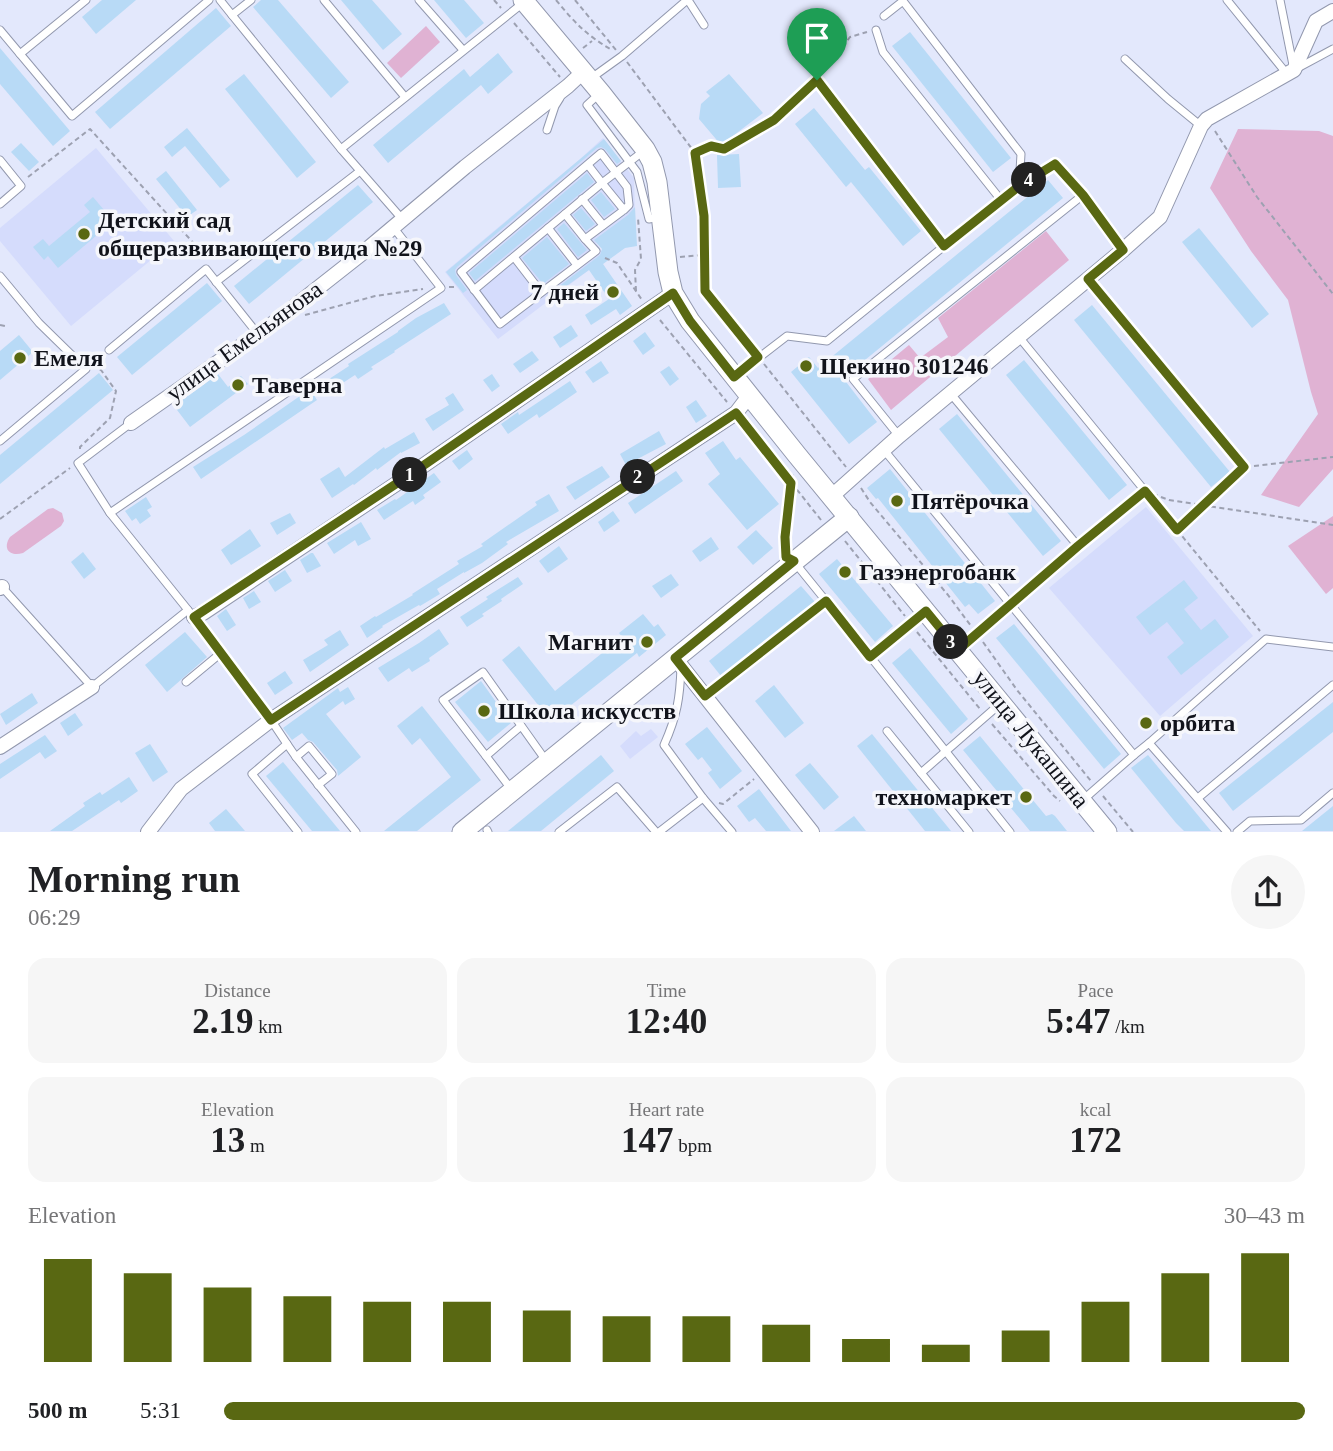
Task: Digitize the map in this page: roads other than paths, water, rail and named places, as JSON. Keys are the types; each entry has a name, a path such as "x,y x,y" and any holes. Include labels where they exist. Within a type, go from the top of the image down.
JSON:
{"main road":[{"name":"улица Лукашина","path":"524,1 591,81 645,149 652,162 673,293 690,321 832,496 842,523 926,611 1001,703 1073,802 1105,831"},
{"path":"462,831 678,662 842,523"}],"street":[{"path":"832,496 899,436 1160,217 1204,122 1290,72 1316,21 1333,11"},
{"name":"улица Емельянова","path":"131,423 292,309 568,86 591,81"},
{"path":"191,614 414,472 673,293"},
{"path":"148,831 181,789 271,720 736,413 749,396"},
{"path":"678,662 812,831"},
{"path":"0,747 92,687"}],"lane":[{"path":"20,54 86,0"},
{"path":"0,30 72,116 209,0"},
{"path":"110,513 441,288 359,171 220,0"},
{"path":"232,15 250,0"},
{"path":"324,0 405,97"},
{"path":"419,0 463,50"},
{"path":"661,217 649,219 637,172 587,105 591,81 687,0 704,25"},
{"path":"1227,0 1290,72"},
{"path":"1280,0 1290,72"},
{"path":"341,149 524,1"},
{"path":"884,16 903,1 1021,155 1018,187"},
{"path":"876,30 883,52 1001,200"},
{"path":"1290,72 1333,49"},
{"path":"1125,59 1168,99 1204,122"},
{"path":"817,80 944,246"},
{"path":"547,130 555,106 568,86"},
{"path":"474,290 645,149"},
{"path":"565,214 585,239 596,251 500,324 461,272 601,153 627,187 629,205 585,239"},
{"path":"0,160 21,186 0,204"},
{"path":"734,377 787,336 827,341 1001,200 1055,164 1083,195 1123,250"},
{"path":"588,165 624,210"},
{"path":"216,282 359,171"},
{"path":"899,436 853,379 1083,195"},
{"path":"582,199 603,225"},
{"path":"548,228 577,265"},
{"path":"514,257 541,292"},
{"path":"106,352 206,269 257,333"},
{"path":"0,276 39,323 86,369 0,441"},
{"path":"1088,279 1244,467"},
{"path":"958,650 1145,491 1018,337"},
{"path":"951,394 1078,546"},
{"path":"131,423 78,463 110,513 191,614 296,757 356,831"},
{"path":"884,450 1134,755"},
{"path":"794,561 1010,831"},
{"path":"1,586 92,687 191,614"},
{"path":"705,696 826,601"},
{"path":"870,657 926,611"},
{"path":"1073,802 1097,788 1266,639 1333,647"},
{"path":"186,682 221,653"},
{"path":"678,662 680,697 674,723 664,745 703,798 732,831"},
{"path":"512,791 443,700 483,672 547,762"},
{"path":"1198,798 1333,685"},
{"path":"921,773 1001,703"},
{"path":"486,756 521,726"},
{"path":"887,731 969,831"},
{"path":"1149,743 1227,831"},
{"path":"287,744 252,774 299,831"},
{"path":"296,757 309,746 332,774 318,785"},
{"path":"559,831 617,787 657,831 703,798"},
{"path":"1237,831 1250,821 1301,820 1333,793"}],"place":[{"name":"Детский сад общеразвивающего вида №29","path":"84,234"},
{"name":"7 дней","path":"613,292"},
{"name":"Емеля","path":"20,358"},
{"name":"Щекино 301246","path":"806,366"},
{"name":"Таверна","path":"238,385"},
{"name":"Пятёрочка","path":"897,501"},
{"name":"Газэнергобанк","path":"845,572"},
{"name":"Магнит","path":"647,642"},
{"name":"Школа искусств","path":"484,711"},
{"name":"орбита","path":"1146,723"},
{"name":"техномаркет","path":"1026,797"}]}
